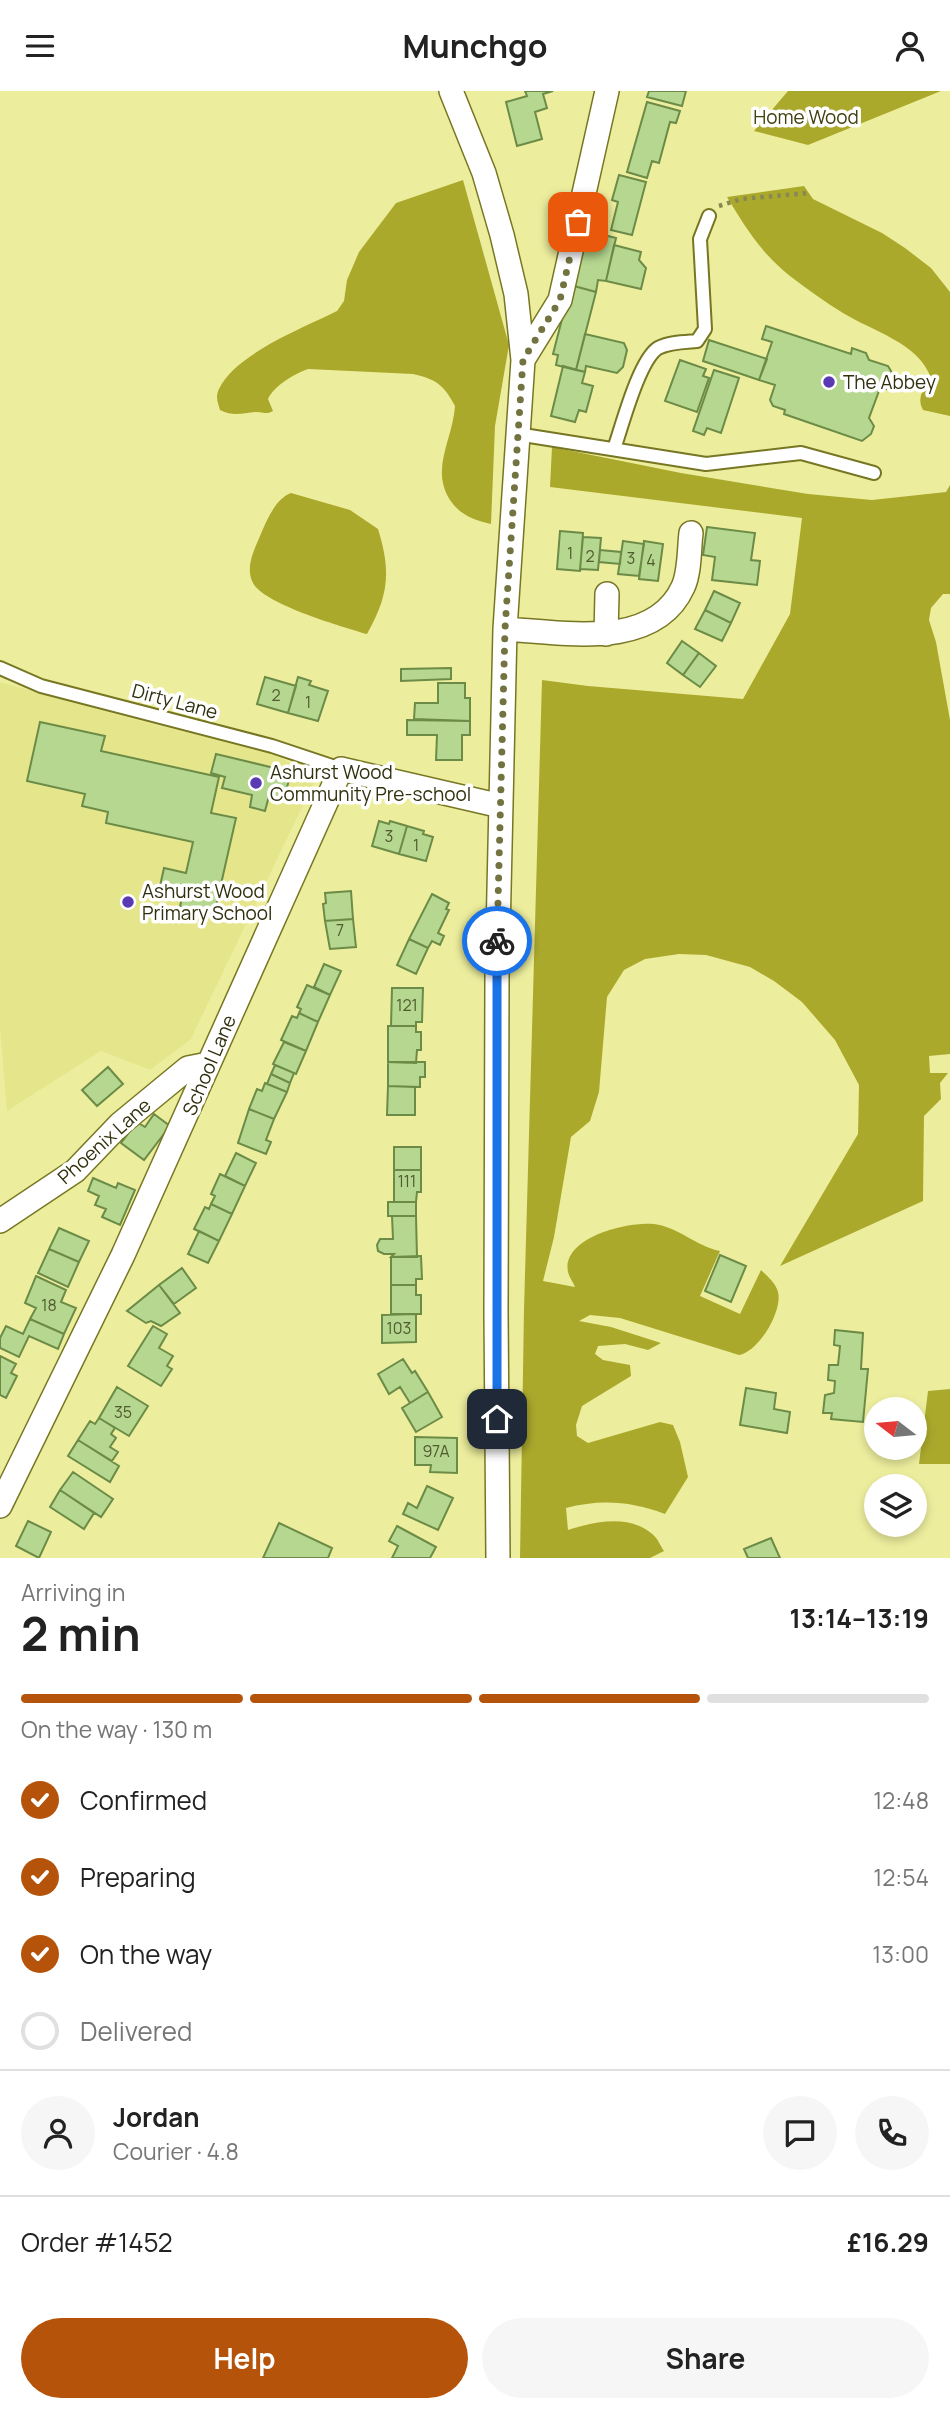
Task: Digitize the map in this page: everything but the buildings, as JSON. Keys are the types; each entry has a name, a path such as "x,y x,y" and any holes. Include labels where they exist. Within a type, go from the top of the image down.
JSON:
{"street":[{"path":"451,91 484,173 502,235 516,294 523,360 505,629 496,977 498,1558"},
{"path":"523,360 560,300 607,91"},
{"path":"505,629 606,634 644,626 673,603 685,585 691,533"},
{"path":"606,634 607,594"},
{"path":"341,769 501,806"},
{"name":"School Lane","path":"0,1506 123,1255 341,769"},
{"name":"Phoenix Lane","path":"0,1221 75,1171 120,1124 188,1068 208,1064"}],"lane":[{"path":"614,449 646,361 658,348 697,341 705,329 700,239 709,216"},
{"path":"517,434 706,464 801,453 874,473"},
{"name":"Dirty Lane","path":"0,668 41,686 272,746 341,769"}],"path":[{"path":"709,216 720,204 741,199 808,193"}],"shaded area":[{"name":"Ashurst Wood Primary School","path":"0,682 144,722 268,752 317,776 191,1039 150,1070 101,1051 7,1111 0,1028"}],"green space":[{"name":"Home Wood","path":"788,91 941,91 808,145 754,131"},
{"path":"463,180 509,345 495,426 491,524 463,513 450,500 444,488 442,465 455,406 443,388 428,378 413,374 308,369 291,377 275,390 268,399 273,411 269,413 225,412 220,410 217,397 227,376 254,353 337,311 344,301 347,280 359,252 396,203"},
{"path":"804,186 813,199 882,233 905,248 931,268 950,292 950,416 923,410 921,397 931,378 916,356 893,339 836,309 780,268 747,229 727,197"},
{"path":"552,447 681,473 808,494 872,500 946,492 950,485 950,594 943,594 931,608 929,620 936,642 950,720 950,1054 929,1056 930,1073 948,1073 940,1083 941,1099 924,1116 923,1201 780,1266 858,1134 859,1085 835,1040 802,1002 774,981 750,967 706,955 679,954 645,959 624,970 607,997 599,1092 590,1121 571,1137 554,1237 543,1281 575,1287 568,1272 569,1260 575,1249 599,1234 614,1229 629,1225 654,1224 720,1251 700,1296 740,1314 761,1270 773,1283 779,1300 768,1329 754,1346 739,1355 620,1318 590,1315 579,1321 611,1327 661,1343 648,1350 625,1344 598,1346 595,1354 603,1360 630,1365 631,1376 582,1406 576,1425 577,1436 588,1443 660,1422 673,1425 688,1477 665,1514 640,1506 616,1503 591,1503 566,1508 568,1530 610,1521 642,1527 655,1537 664,1551 650,1558 520,1558 524,1309 542,680 743,699 790,614 802,518 550,487"},
{"path":"291,493 350,510 378,529 385,558 386,583 380,607 367,634 288,607 260,591 253,583 250,565 258,541 276,505"},
{"path":"950,1389 950,1464 919,1464 919,1460 928,1459 928,1391"}],"way so far":[{"path":"497,941 505,629 523,360 560,300 578,222"}],"place":[{"name":"The Abbey","path":"829,382"},
{"name":"Ashurst Wood Community Pre-school","path":"256,783"},
{"name":"Ashurst Wood Primary School","path":"128,902"}],"route":[{"path":"497,941 497,1419"}]}
